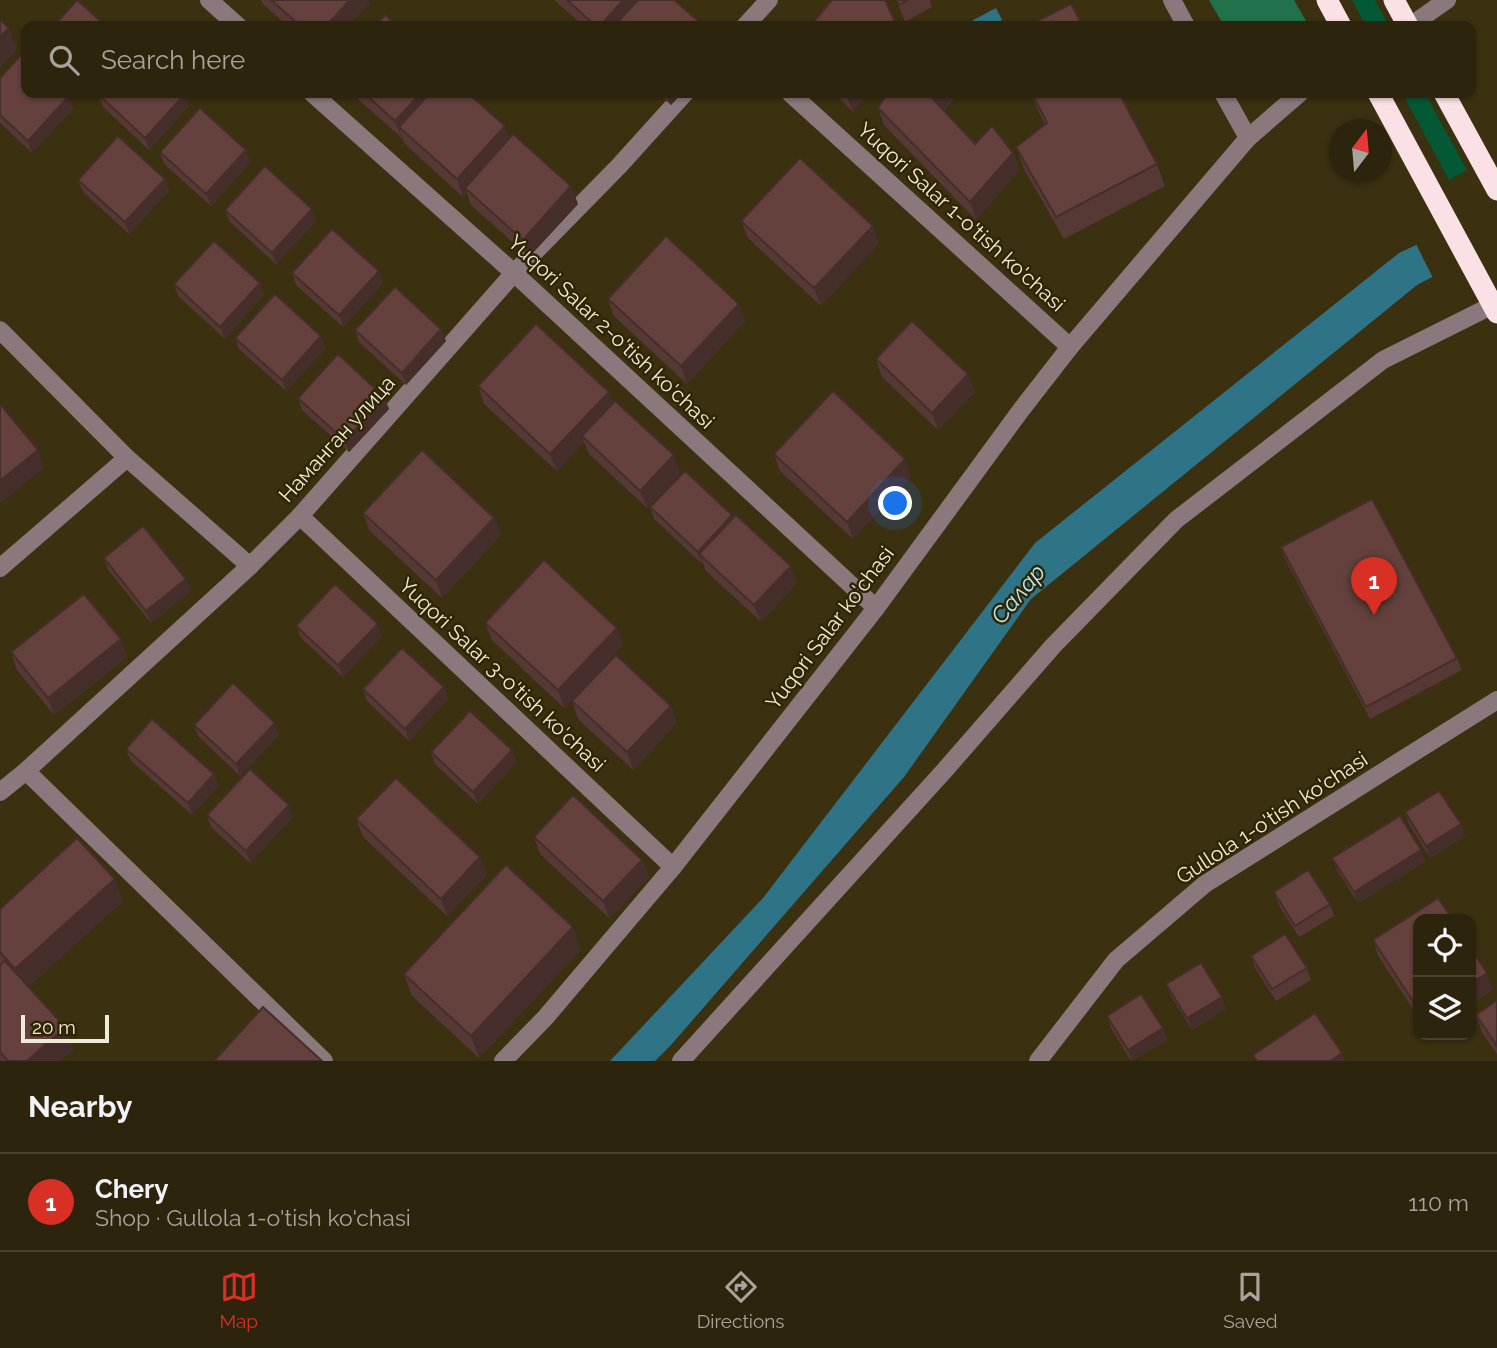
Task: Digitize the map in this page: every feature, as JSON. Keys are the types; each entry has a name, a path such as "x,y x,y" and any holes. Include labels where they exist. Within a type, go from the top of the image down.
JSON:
{"highway":[{"path":"1327,0 1338,21"},
{"path":"1394,0 1406,21"},
{"path":"1381,98 1495,309"},
{"path":"1447,98 1497,190"}],"street":[{"path":"209,0 232,21"},
{"path":"750,21 769,0"},
{"path":"1172,0 1183,21"},
{"path":"1416,21 1447,0"},
{"name":"Yuqori Salar 2-o'tish ko'chasi","path":"318,98 514,273 876,608"},
{"name":"Наманган улица","path":"0,792 250,566 300,516 514,273 619,166 680,98"},
{"name":"Yuqori Salar 1-o'tish ko'chasi","path":"796,98 1070,347"},
{"path":"1226,98 1248,138"},
{"name":"Yuqori Salar ko'chasi","path":"503,1061 545,1018 673,867 876,608 1070,347 1248,138 1294,98"},
{"path":"681,1061 1054,646 1176,520 1383,360 1495,309"},
{"path":"0,330 128,458 250,566"},
{"path":"0,568 128,458"},
{"name":"Yuqori Salar 3-o'tish ko'chasi","path":"300,516 673,867"},
{"name":"Gullola 1-o'tish ko'chasi","path":"1038,1061 1116,960 1205,884 1497,701"},
{"path":"26,771 324,1061"}],"green space":[{"path":"1209,0 1294,0 1306,21 1221,21"},
{"path":"1352,0 1375,0 1386,21 1363,21"},
{"path":"1405,98 1428,98 1467,170 1449,180"}],"water":[{"path":"996,8 1002,20 1000,21 972,21"},
{"name":"Салар","path":"1497,207 1497,243 1417,285 1031,599 904,777 671,1045 655,1061 610,1061 763,898 1035,543 1399,253"}],"pier":[{"path":"1497,203 1497,247 1434,280 1415,242"}],"building":[{"path":"77,0 100,21 58,21"},
{"path":"271,0 350,0 331,21 295,21"},
{"path":"567,0 623,0 604,21 590,21"},
{"path":"638,0 674,0 698,21 619,21"},
{"path":"832,0 885,0 895,21 814,21"},
{"path":"1071,4 1080,21 1037,21"},
{"path":"385,15 392,21 380,21"},
{"path":"0,20 9,28 0,37"},
{"path":"21,55 21,98 67,98 28,141 0,115 0,78"},
{"path":"102,98 181,98 145,138"},
{"path":"370,98 416,98 395,121"},
{"path":"425,98 474,98 505,126 457,179 399,127"},
{"path":"884,98 934,98 975,144 992,126 1013,153 970,202 878,108"},
{"path":"1034,98 1122,98 1157,164 1056,217 1016,147 1047,123"},
{"path":"200,108 246,150 206,194 160,152"},
{"path":"513,134 571,186 523,240 465,188"},
{"path":"118,136 165,179 125,222 78,180"},
{"path":"800,158 873,226 814,288 741,221"},
{"path":"265,166 312,209 272,253 225,210"},
{"path":"332,229 379,271 339,315 292,273"},
{"path":"666,236 739,304 681,366 608,299"},
{"path":"214,241 260,283 220,327 174,284"},
{"path":"395,287 441,329 402,373 355,330"},
{"path":"275,294 321,336 282,380 235,338"},
{"path":"912,321 968,374 932,413 876,359"},
{"path":"536,324 609,392 550,454 478,386"},
{"path":"338,354 384,397 345,441 298,398"},
{"path":"833,391 905,459 847,522 774,454"},
{"path":"615,401 674,455 640,491 582,436"},
{"path":"0,404 38,450 0,481"},
{"path":"422,450 494,518 436,580 363,513"},
{"path":"685,471 732,515 698,552 650,507"},
{"path":"1372,499 1457,658 1366,707 1281,547"},
{"path":"736,515 791,566 754,605 699,554"},
{"path":"143,526 186,579 146,611 104,558"},
{"path":"544,560 617,628 558,690 485,623"},
{"path":"335,584 378,624 338,665 296,626"},
{"path":"84,594 121,639 48,698 11,652"},
{"path":"402,648 444,687 405,729 363,689"},
{"path":"616,655 671,706 627,752 572,701"},
{"path":"233,683 275,723 236,764 194,725"},
{"path":"470,711 512,750 473,792 431,752"},
{"path":"152,719 214,774 188,803 126,749"},
{"path":"250,769 289,805 246,851 207,815"},
{"path":"396,778 480,857 441,899 356,819"},
{"path":"1439,791 1461,824 1426,846 1405,812"},
{"path":"573,795 642,860 603,901 534,837"},
{"path":"1400,816 1421,850 1354,892 1332,858"},
{"path":"77,838 115,879 15,969 0,952 0,909"},
{"path":"506,865 573,927 471,1036 404,974"},
{"path":"1308,870 1330,904 1295,926 1274,892"},
{"path":"1438,898 1449,914 1413,914"},
{"path":"1413,914 1413,1001 1373,940"},
{"path":"1285,934 1307,968 1272,989 1251,956"},
{"path":"1476,956 1487,973 1476,980"},
{"path":"5,961 65,1027 27,1061 8,1061 0,1052 0,965"},
{"path":"1201,963 1222,997 1187,1018 1166,984"},
{"path":"1141,994 1163,1028 1128,1050 1107,1016"},
{"path":"1497,1000 1497,1046 1476,1015"},
{"path":"263,1007 322,1061 214,1061"},
{"path":"1315,1013 1342,1053 1331,1061 1257,1061 1253,1055"}],"place":[{"name":"Chery","path":"1374,615"}]}
